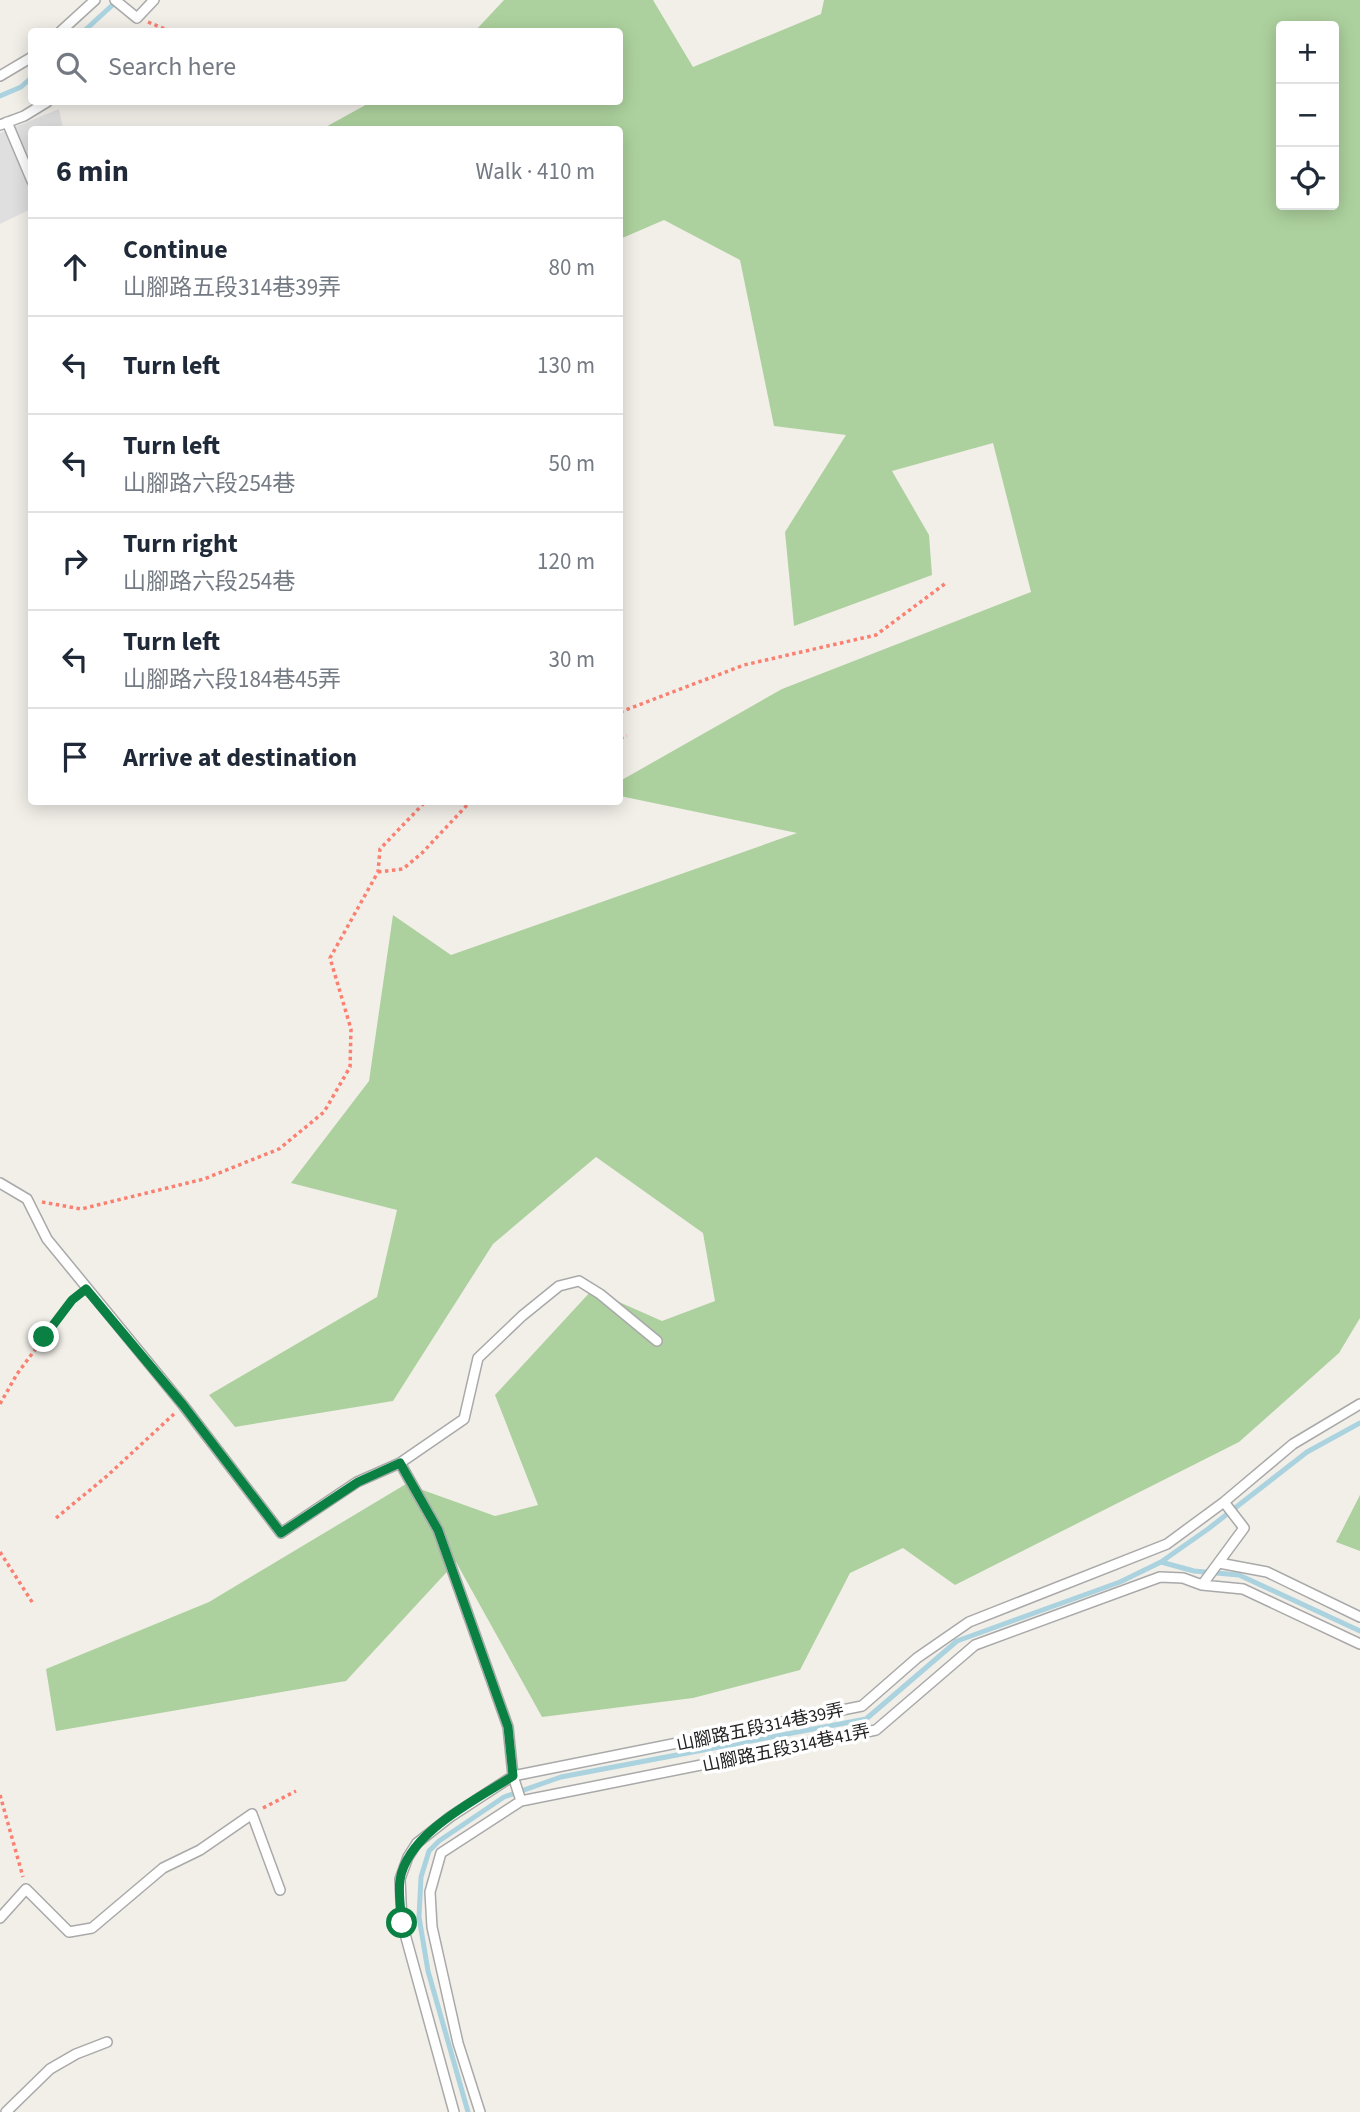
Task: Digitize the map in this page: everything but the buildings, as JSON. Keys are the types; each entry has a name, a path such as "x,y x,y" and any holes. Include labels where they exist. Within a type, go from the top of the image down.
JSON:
{"lane":[{"path":"64,28 95,0"},
{"path":"115,0 136,18 154,0"},
{"path":"0,76 28,59"},
{"path":"28,173 3,123 24,116 42,105"},
{"path":"0,1183 27,1199 47,1239 183,1405 281,1533 358,1482 400,1463 464,1419 478,1358 522,1316 559,1286 579,1281 600,1294 657,1341"},
{"name":"山腳路五段314巷39弄","path":"454,2112 402,1923 400,1879 408,1857 417,1843 450,1816 513,1776 862,1706 917,1658 969,1622 1167,1544 1224,1502 1293,1444 1360,1404"},
{"path":"400,1463 438,1530 508,1727 513,1776 521,1801"},
{"path":"1202,1585 1244,1528 1224,1502"},
{"path":"1219,1563 1267,1572 1360,1617"},
{"name":"山腳路五段314巷41弄","path":"481,2112 458,2042 432,1927 430,1892 441,1853 521,1801 876,1730 975,1645 1160,1577 1183,1578 1202,1585 1242,1589 1360,1644"},
{"path":"0,1918 26,1889 69,1932 92,1928 163,1868 200,1850 252,1814 280,1890"},
{"path":"6,2112 50,2069 76,2054 107,2042"}],"path":[{"path":"136,18 162,28"},
{"path":"623,711 744,665 876,635 946,583"},
{"path":"623,737 627,736"},
{"path":"27,1199 81,1209 204,1179 279,1149 324,1112 350,1067 351,1029 330,958 378,872 380,849 422,805"},
{"path":"378,872 403,869 467,805"},
{"path":"0,1404 17,1374 72,1300 86,1289"},
{"path":"56,1518 107,1476 183,1405"},
{"path":"0,1552 34,1605"},
{"path":"252,1814 296,1791"},
{"path":"0,1795 26,1889"}],"shaded area":[{"path":"59,109 62,126 28,126 28,210 0,224 0,133"}],"green space":[{"path":"504,0 653,0 693,67 821,14 824,0 1360,0 1360,1318 1339,1353 1239,1442 955,1585 903,1548 850,1573 800,1670 693,1698 542,1717 456,1562 346,1681 56,1731 46,1669 209,1602 406,1484 495,1516 538,1505 495,1395 592,1290 662,1321 715,1301 703,1233 596,1157 493,1244 393,1401 235,1427 209,1395 377,1297 397,1210 291,1183 369,1081 393,915 451,955 797,833 623,797 623,779 782,689 1031,592 993,443 892,471 929,535 932,575 794,626 785,532 846,435 774,426 740,260 664,220 623,238 623,126 327,126 366,105 623,105 623,28 478,28"},
{"path":"1360,1495 1360,1551 1336,1542"}],"waterway":[{"path":"87,28 118,0"},
{"path":"0,96 21,87 28,81"},
{"path":"1161,1562 1307,1452 1360,1423"},
{"path":"468,2112 428,1971 419,1917 421,1877 429,1851 439,1841 504,1797 561,1777 866,1719 957,1641 1120,1582 1161,1562 1194,1571 1239,1575 1360,1631"}],"route":[{"path":"44,1337 72,1300 86,1289 183,1405 281,1533 358,1482 400,1463 438,1530 508,1727 513,1776 450,1816 417,1843 408,1857 400,1879 402,1923"}]}
